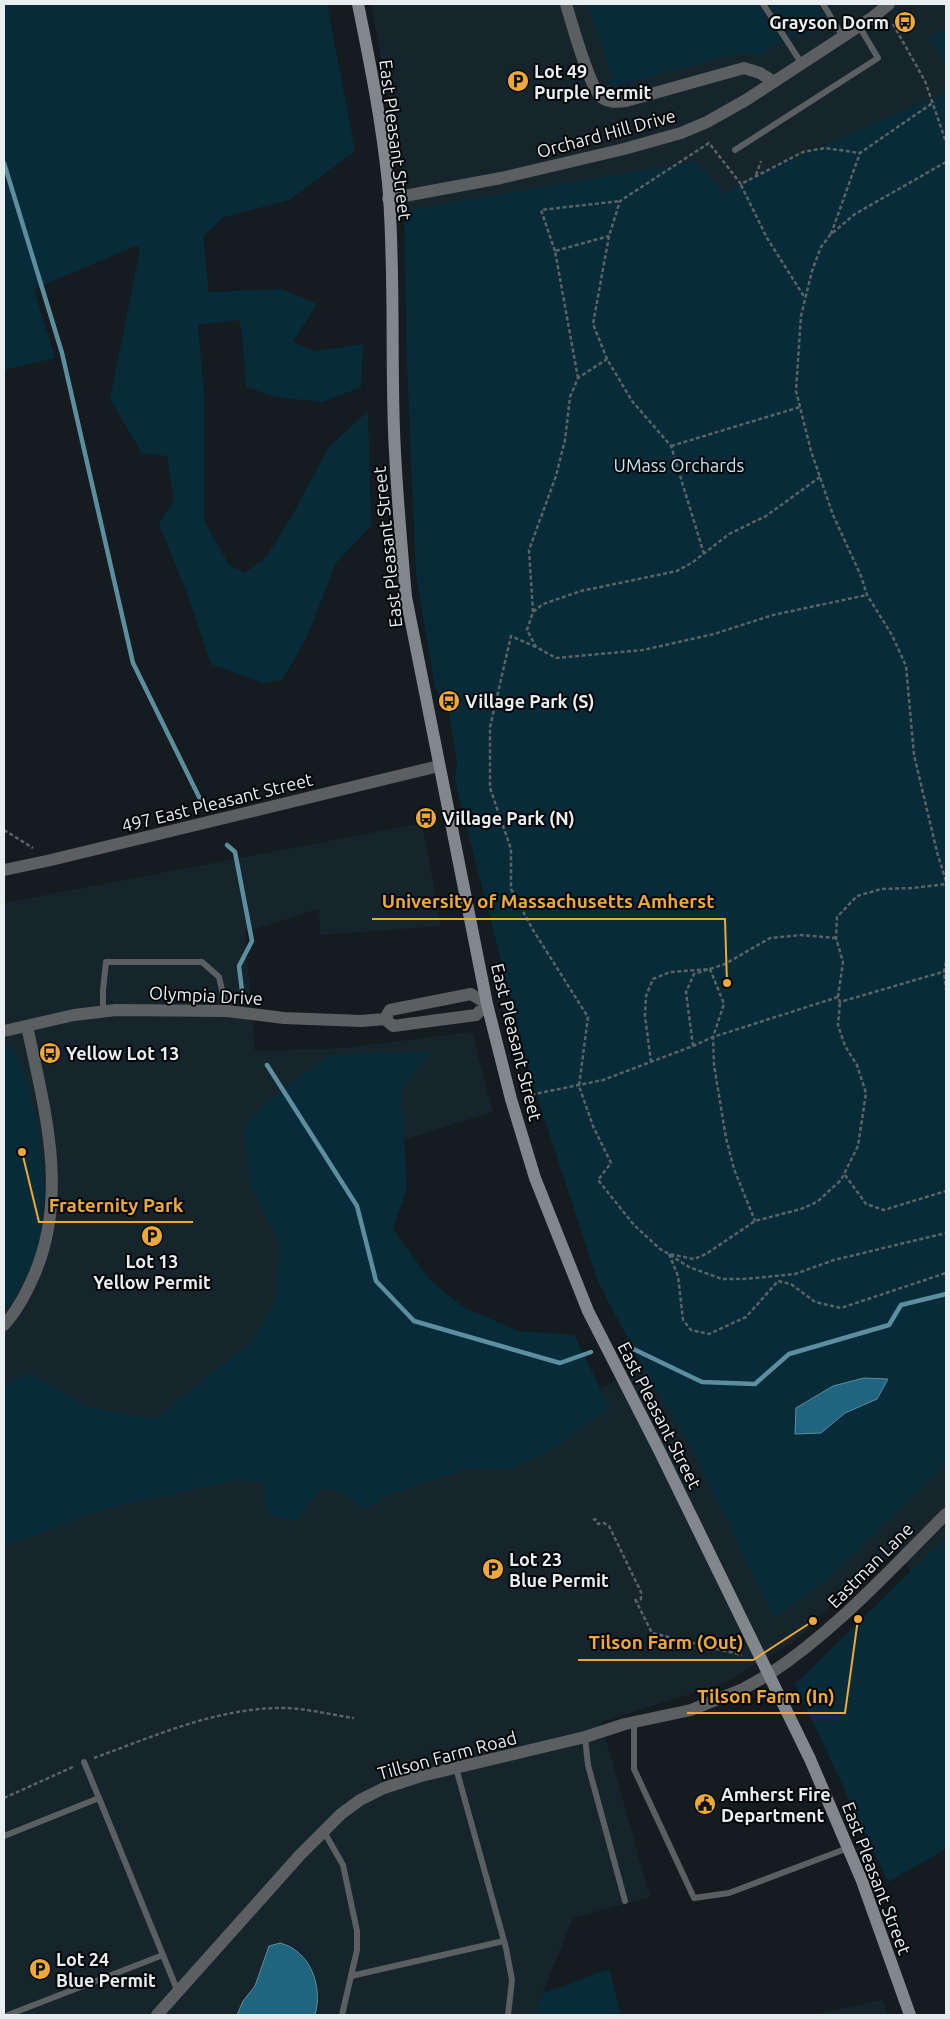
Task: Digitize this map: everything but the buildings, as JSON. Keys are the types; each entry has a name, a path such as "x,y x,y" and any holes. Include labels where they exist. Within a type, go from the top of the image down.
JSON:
{"main road":[{"name":"East Pleasant Street","path":"358,4 380,119 388,199 394,430 399,530 406,597 487,1004 512,1099 535,1178 588,1311 737,1608 810,1759 848,1848 910,2015"}],"street":[{"path":"566,4 595,88 605,100 626,101 744,68 760,73 774,82"},
{"name":"Orchard Hill Drive","path":"388,199 501,178 653,142 707,122 802,64 860,26 888,4"},
{"name":"497 East Pleasant Street","path":"4,870 439,766"},
{"name":"Olympia Drive","path":"4,1031 103,1011 227,1010 293,1018 361,1021 385,1019 393,1026 476,1015 487,1004 472,994 390,1010 385,1019"},
{"path":"4,1325 13,1315 26,1293 42,1256 50,1225 51,1160 47,1120 27,1026"},
{"name":"Eastman Lane","path":"768,1675 793,1658 836,1623 946,1514"},
{"name":"Tillson Farm Road","path":"158,2015 323,1830 360,1800 384,1788 421,1776 585,1737 634,1722 691,1710 743,1689 768,1675"}],"lane":[{"path":"763,4 802,64"},
{"path":"823,4 843,37"},
{"path":"735,150 878,58 860,26"},
{"path":"103,1011 106,962 202,962 219,977 227,1010"},
{"path":"634,1722 634,1769 694,1898 728,1894 848,1848"},
{"path":"585,1737 588,1765 625,1901"},
{"path":"84,1762 178,1992"},
{"path":"456,1768 504,1941 512,1980 508,2015"},
{"path":"4,1836 99,1798"},
{"path":"323,1830 343,1865 357,1931 357,1950 342,2015"},
{"path":"352,1976 504,1941"},
{"path":"8,2015 163,1955"}],"path":[{"path":"893,24 934,102 946,142"},
{"path":"669,1254 694,1259 706,1254 755,1221 801,1209 817,1202 845,1175 858,1146 866,1093 857,1065 844,1046 838,1025 840,1002 838,997 843,962 836,938 837,918 857,896 881,890 913,888 946,882 914,755 906,666 892,635 867,595 862,576 833,515 820,477 796,391 801,316 805,298 821,248 830,235 860,153 934,102"},
{"path":"536,647 527,630 533,612 529,550 556,476 565,440 570,397 578,378 555,251 540,210 620,201 709,143 741,184 767,238 805,298"},
{"path":"741,184 802,152 825,148 860,153"},
{"path":"741,184 756,175 761,161"},
{"path":"830,235 855,214 946,162"},
{"path":"620,201 609,236 593,324 607,359 632,401 670,446 704,554"},
{"path":"555,251 609,236"},
{"path":"578,378 607,359"},
{"path":"670,446 800,407"},
{"path":"533,612 543,604 581,591 678,570 693,562 729,534 766,516 820,477"},
{"path":"867,595 773,615 714,634 643,650 556,658 511,636 490,727 490,788 511,849 511,889 533,930 588,1017 579,1086 593,1126 611,1163 598,1180 634,1225 660,1249 689,1267 722,1279 745,1279 796,1274 834,1260 946,1233"},
{"path":"4,830 33,848"},
{"path":"693,1046 686,992 694,974 726,964 770,938 801,935 836,938"},
{"path":"946,962 946,990"},
{"path":"651,1062 646,996 653,979 670,972 710,969"},
{"path":"710,969 724,1004 713,1036 714,1065 726,1138 734,1170 755,1221"},
{"path":"840,1002 945,972"},
{"path":"512,1099 603,1080 693,1046 713,1036 838,997"},
{"path":"845,1175 866,1204 884,1210 946,1191"},
{"path":"669,1254 678,1276 683,1320 691,1330 709,1334 746,1317 778,1281 791,1284 815,1302 841,1308 946,1273"},
{"path":"593,1520 595,1519 598,1524 604,1523 609,1526 641,1592 641,1599 636,1601 652,1633 742,1655"},
{"path":"4,1798 84,1762 198,1720 240,1711 290,1708 354,1718"}],"shaded area":[{"path":"371,4 946,4 946,1642 898,1548 863,1582 849,1587 817,1618 816,1624 790,1644 725,1683 601,1722 650,1897 573,1918 534,2015 4,2015 4,903 422,823 441,926 320,935 319,909 245,932 255,1051 343,1048 472,1032 493,1112 352,1156 319,1282 601,1388 644,1369 598,1282 532,1080 458,793 455,778 457,761 449,712 435,687 416,573 407,361 402,176"},
{"path":"883,2000 888,2015 810,2015"}],"green space":[{"path":"4,4 327,4 355,151 289,200 224,217 203,237 209,292 282,289 317,304 293,342 315,351 363,344 361,387 323,402 274,397 246,387 243,341 239,320 198,325 204,393 204,520 229,565 245,573 267,556 294,512 328,448 368,411 371,526 336,563 307,637 282,680 263,683 211,664 187,593 159,524 174,500 167,456 142,453 110,399 140,250 138,245 34,289 55,358 4,370"},
{"path":"587,4 757,4 782,42 760,55 739,52 616,86 610,84 608,79 613,78"},
{"path":"768,4 817,4 827,23 807,35 793,38"},
{"path":"946,28 946,66 929,38"},
{"name":"UMass Orchards","path":"946,92 946,1464 824,1583 774,1618 691,1447 644,1369 598,1282 532,1080 458,793 455,778 457,761 449,712 435,687 416,573 407,361 404,211 695,161 724,194 756,175"},
{"path":"9,1046 19,1058 35,1112 45,1192 39,1249 16,1296 4,1310 4,1048"},
{"path":"431,1052 401,1090 407,1188 393,1229 430,1280 463,1307 519,1331 574,1335 610,1408 556,1447 512,1469 467,1469 388,1495 363,1510 342,1492 321,1488 296,1521 268,1515 263,1482 231,1481 108,1508 4,1546 4,1386 28,1372 88,1407 155,1419 252,1341 274,1303 281,1246 251,1186 244,1127 266,1102 329,1054"},
{"path":"946,1537 946,1849 888,1882 795,1684"},
{"path":"609,1969 621,2015 534,2015 543,1993"}],"water":[{"path":"864,1378 888,1379 877,1399 845,1413 821,1433 795,1434 796,1408 833,1386"},
{"path":"280,1943 291,1947 300,1954 312,1971 317,1993 315,2015 237,2015 243,2001 255,1986 269,1946"}],"waterway":[{"path":"4,163 62,353 133,663 201,801"},
{"path":"227,845 235,852 252,941 239,966 243,999"},
{"path":"267,1065 357,1206 376,1281 414,1321 560,1363 591,1352"},
{"path":"625,1345 702,1382 755,1384 789,1354 889,1325 901,1305 946,1294"}],"place":[{"name":"Grayson Dorm","path":"905,22"},
{"name":"Lot 49 Purple Permit","path":"518,81"},
{"name":"Village Park (S)","path":"449,701"},
{"name":"Village Park (N)","path":"426,818"},
{"name":"University of Massachusetts Amherst","path":"727,983"},
{"name":"Yellow Lot 13","path":"50,1053"},
{"name":"Fraternity Park","path":"22,1152"},
{"name":"Lot 13 Yellow Permit","path":"152,1236"},
{"name":"Lot 23 Blue Permit","path":"493,1569"},
{"name":"Tilson Farm (In)","path":"858,1619"},
{"name":"Tilson Farm (Out)","path":"813,1621"},
{"name":"Amherst Fire Department","path":"705,1804"},
{"name":"Lot 24 Blue Permit","path":"40,1969"}]}
